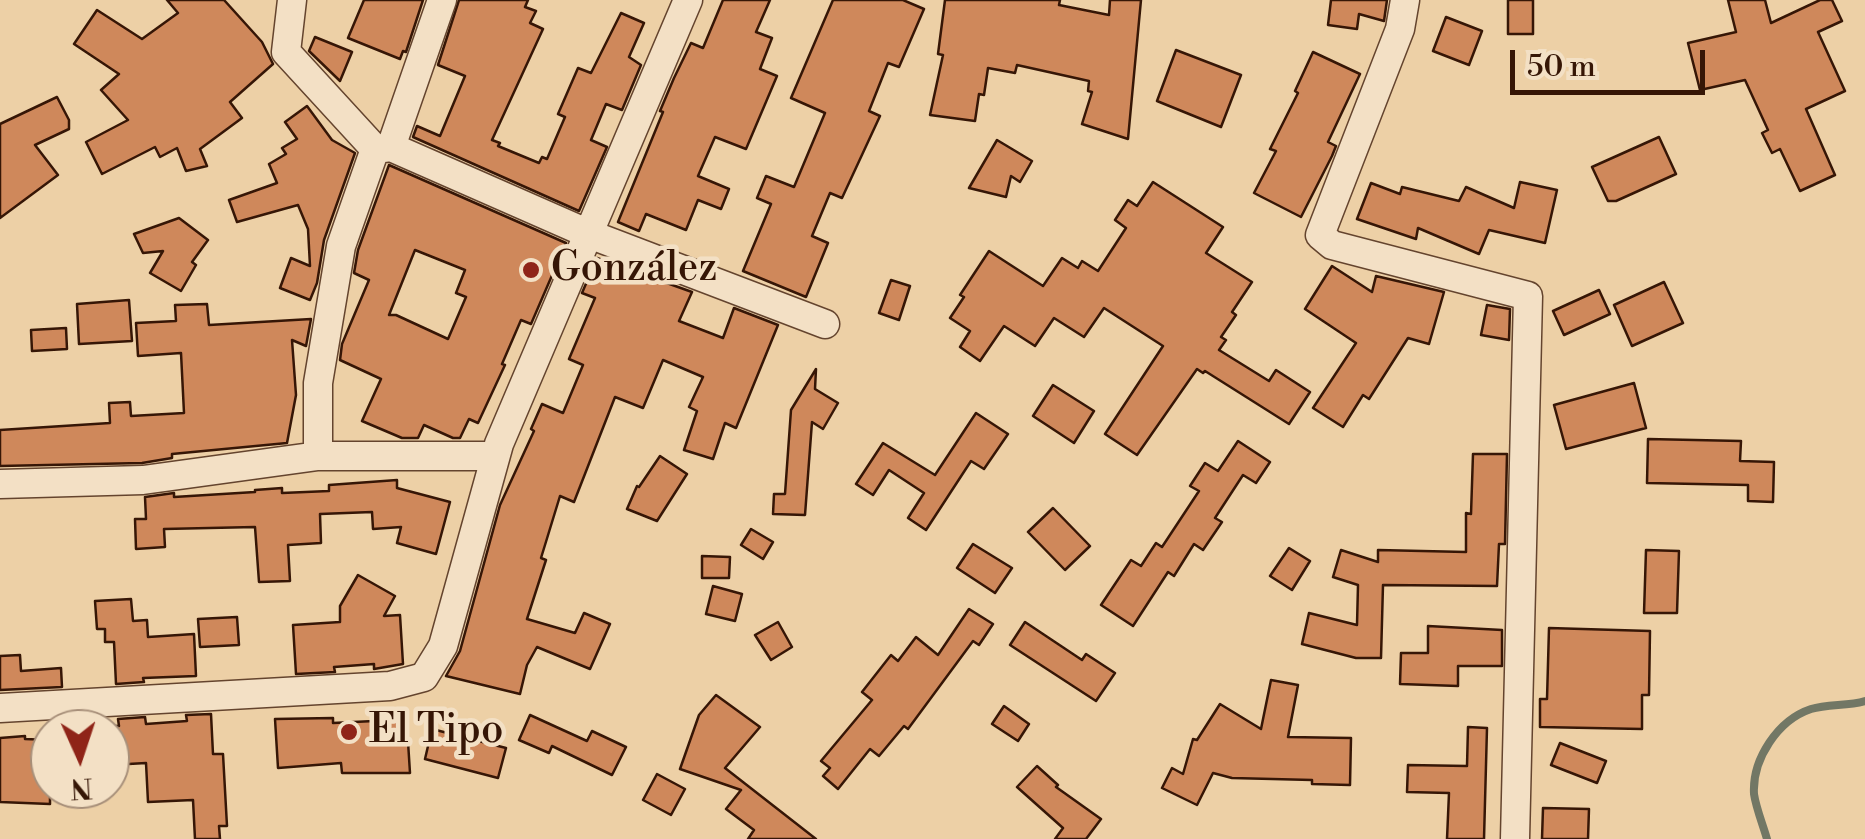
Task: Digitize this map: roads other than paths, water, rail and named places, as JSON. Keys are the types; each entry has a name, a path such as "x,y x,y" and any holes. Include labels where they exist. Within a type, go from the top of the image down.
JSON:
{"street":[{"path":"292,0 286,52 383,148 589,234 824,324"},
{"path":"318,456 318,383 341,246 442,0"},
{"path":"0,708 390,686 424,676 442,646 496,456 688,0"},
{"path":"1405,0 1400,30 1320,235 1332,245 1528,296 1514,839"},
{"path":"0,484 143,480 318,456 496,456"}],"waterway":[{"path":"1767,839 1754,794 1757,768 1769,742 1799,714 1865,701"}],"place":[{"name":"González","path":"531,270"},
{"name":"El Tipo","path":"349,732"}]}
